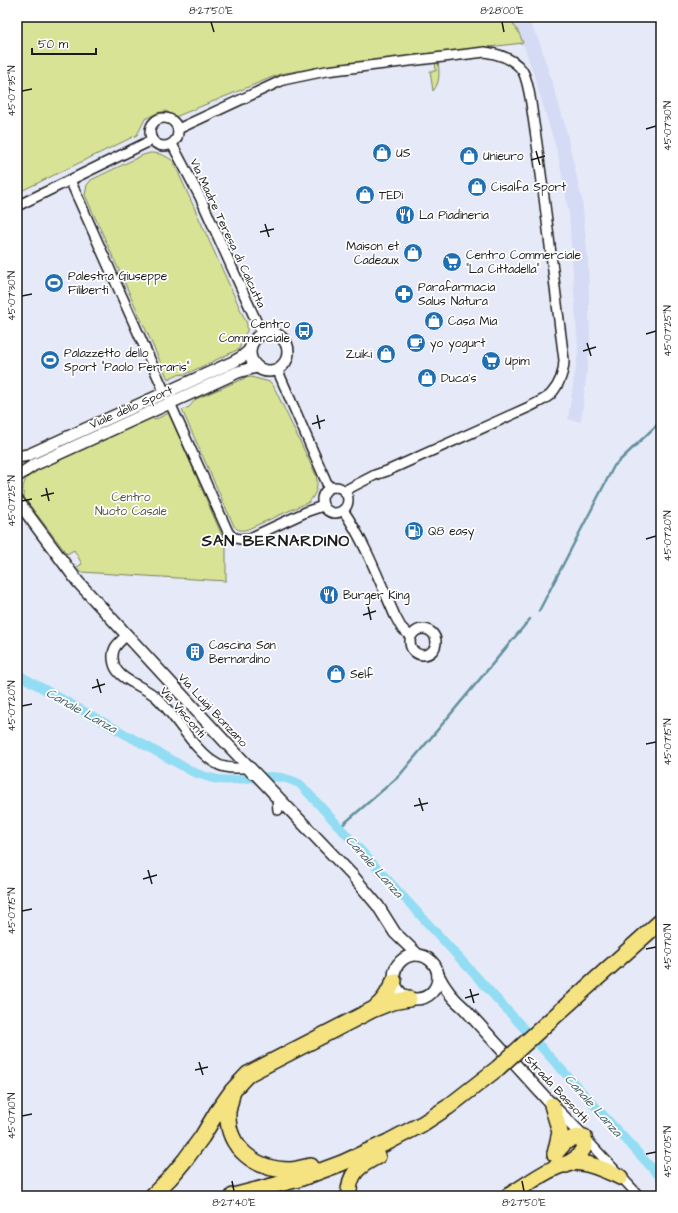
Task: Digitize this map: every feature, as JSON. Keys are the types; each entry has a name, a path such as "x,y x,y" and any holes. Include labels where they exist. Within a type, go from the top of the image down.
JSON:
{"highway":[{"path":"233,1196 299,1178 342,1163 388,1142 422,1124 448,1107 498,1068 661,921"},
{"path":"372,1010 383,1002 394,981"},
{"path":"152,1196 170,1178 202,1137 232,1091 248,1074 372,1010 392,1002 409,999"},
{"path":"232,1091 228,1113 230,1129 236,1145 249,1158 269,1168 290,1170 318,1165 353,1151 411,1124 435,1110 448,1107"},
{"path":"552,1105 560,1132 560,1159"},
{"path":"349,1196 348,1189 355,1170 367,1161 418,1136 442,1118 448,1107"},
{"path":"508,1196 547,1171 560,1159 564,1143 575,1137 584,1138"},
{"path":"560,1159 600,1167 620,1176"}],"street":[{"path":"178,129 283,80 326,71 485,52 499,54 517,65 523,71 527,84 537,142 564,360 564,369 559,382 551,394 541,401 388,471 375,475 344,491"},
{"path":"156,120 169,120 173,122 178,129 177,138 168,146 159,146 152,140 150,132 151,127 156,120"},
{"path":"17,206 152,140"},
{"name":"Via Madre Teresa di Calcutta","path":"172,144 200,197 262,334"},
{"path":"70,180 228,532 232,537 240,539 250,538 308,511 323,506"},
{"path":"262,334 277,334 286,344 288,349 287,358 277,369 267,371 256,367 251,359 250,350 254,340 262,334"},
{"name":"Viale dello Sport","path":"18,474 168,398 242,357 250,350"},
{"name":"Viale dello Sport","path":"17,457 28,455 168,398 238,372 256,367"},
{"path":"277,369 329,488"},
{"path":"337,487 344,491 347,494 347,503 343,510 332,513 323,506 323,494 329,488 337,487"},
{"name":"Via Luigi Bonzano","path":"17,500 78,582 228,745 352,875 378,906 395,933 418,955"},
{"path":"343,510 361,540 395,616 401,627 411,637"},
{"name":"Via Visconti","path":"127,635 115,646 113,655 114,665 122,676 150,692 160,700 198,747 218,766 247,768 277,799 278,810"},
{"name":"Via Luigi Bonzano","path":"395,933 401,960"},
{"path":"426,998 438,982 436,968 426,957 418,955 412,955 401,960 394,973 394,981 399,992 404,996 415,1000 441,997 456,1001"},
{"name":"Strada Bassotti","path":"438,975 446,990 456,1001 639,1196"}],"shaded area":[{"path":"510,17 527,17 540,43 564,121 582,200 588,259 590,343 581,422 568,419 578,352 569,214 558,155 532,69 519,33"}],"green space":[{"path":"17,17 509,17 519,33 523,43 326,66 280,74 175,117 166,111 157,113 145,119 137,135 17,193"},
{"path":"438,60 438,80 436,88 433,91 430,71 436,71 435,61"},
{"path":"150,153 162,155 173,161 247,324 247,331 239,349 186,374 176,375 168,379 85,195 87,185 91,180"},
{"path":"251,377 270,382 273,385 316,475 317,486 315,493 309,502 248,529 239,530 234,526 182,410 189,407 196,399 245,378"},
{"name":"Centro Nuoto Casale","path":"169,413 226,545 226,581 81,572 77,567 82,564 74,550 67,554 25,499 23,490 24,482 36,469 152,417 154,420"}],"waterway":[{"path":"539,611 614,466 661,421"},
{"path":"340,827 399,776 530,619"},
{"name":"Canale Lanza","path":"17,674 193,772 209,778 222,780 281,777 300,784 661,1178"}],"place":[{"name":"US","path":"382,153"},
{"name":"Unieuro","path":"469,156"},
{"name":"Cisalfa Sport","path":"477,187"},
{"name":"TEDi","path":"365,195"},
{"name":"La Piadineria","path":"405,215"},
{"name":"Maison et Cadeaux","path":"413,253"},
{"name":"Centro Commerciale \"La Cittadella\"","path":"452,262"},
{"name":"Palestra Giuseppe Filiberti","path":"54,283"},
{"name":"Parafarmacia Salus Natura","path":"404,294"},
{"name":"Casa Mia","path":"434,321"},
{"name":"Centro Commerciale","path":"304,331"},
{"name":"yo yogurt","path":"416,343"},
{"name":"Zuiki","path":"386,354"},
{"name":"Palazzetto dello Sport \"Paolo Ferraris\"","path":"50,360"},
{"name":"Upim","path":"491,361"},
{"name":"Duca's","path":"427,378"},
{"name":"Q8 easy","path":"414,531"},
{"name":"Burger King","path":"329,595"},
{"name":"Cascina San Bernardino","path":"195,652"},
{"name":"Self","path":"336,674"}],"district":[{"name":"SAN BERNARDINO","path":"276,540"}]}
